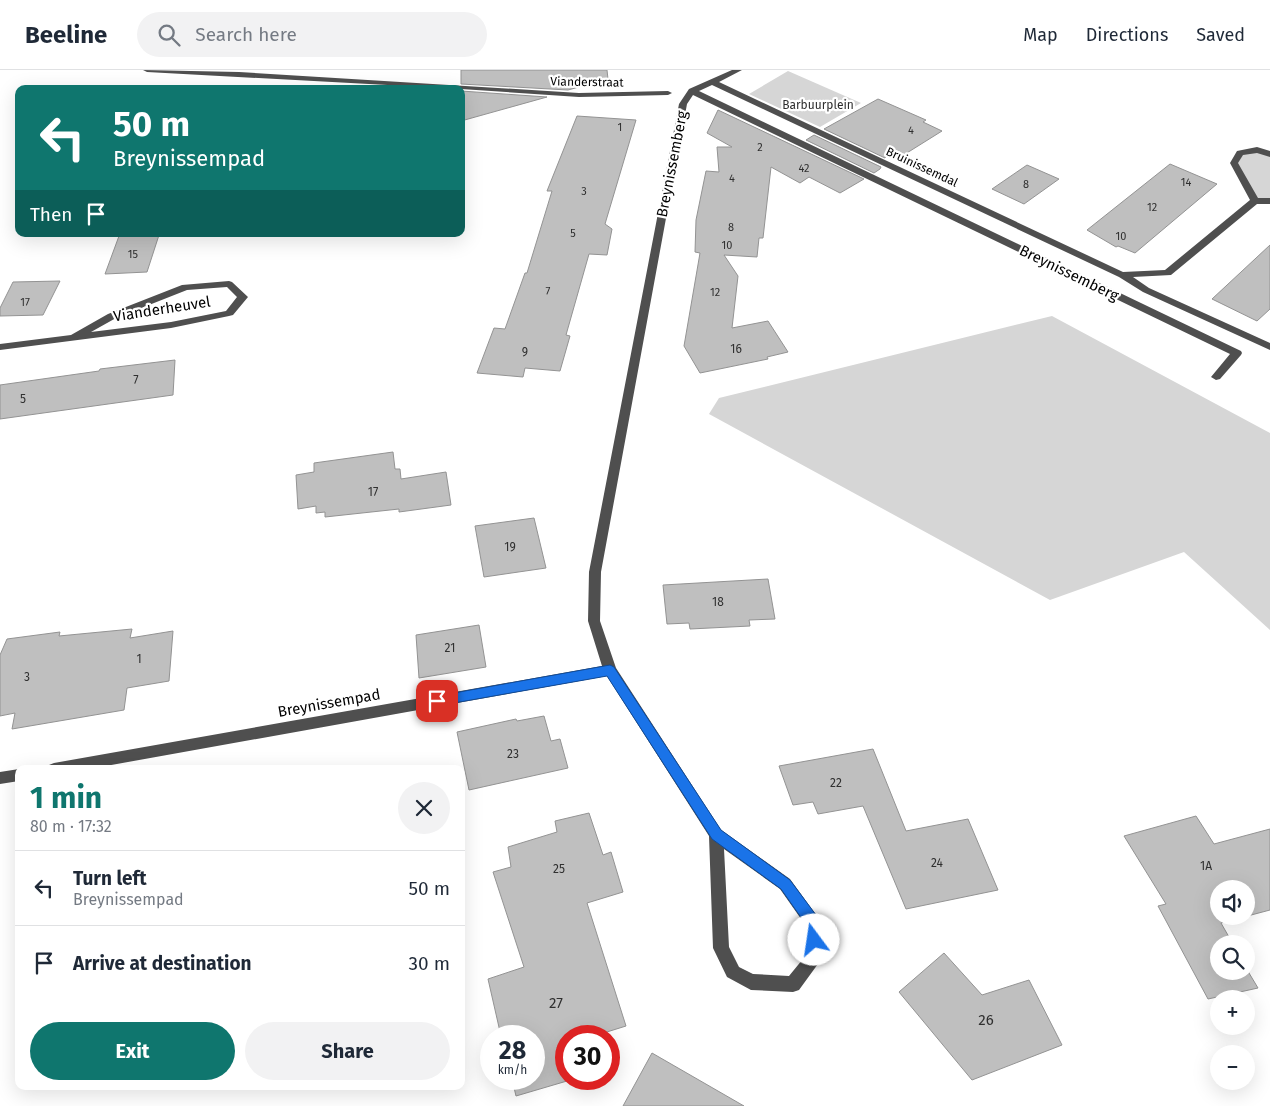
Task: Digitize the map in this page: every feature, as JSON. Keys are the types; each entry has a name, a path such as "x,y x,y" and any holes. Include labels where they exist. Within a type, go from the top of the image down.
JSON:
{"street":[{"name":"Vianderstraat","path":"147,70 241,72 432,85"},
{"path":"692,91 710,81 738,70"},
{"name":"Bruinissemdal","path":"710,81 1122,275 1146,290 1270,347"},
{"name":"Vianderstraat","path":"465,87 579,95 668,93"},
{"name":"Breynissemberg","path":"716,835 721,948 733,972 751,982 793,984 815,957 814,924 785,884 716,835 610,670 594,621 595,572 683,104 692,91 1237,353 1216,377"},
{"path":"1270,154 1257,150 1240,153 1234,163 1255,201 1270,201"},
{"name":"Bruinissemdal","path":"1122,275 1168,273 1255,201"},
{"name":"Vianderheuvel","path":"0,347 73,338 171,325 229,313 243,297 229,284 185,287 112,316 73,338"},
{"name":"Breynissempad","path":"76,765 610,670"},
{"path":"0,778 15,776"}],"green space":[{"name":"Barbuurplein","path":"788,71 861,103 820,127 749,94"},
{"path":"1257,150 1270,154 1270,201 1255,201 1234,163 1240,153"},
{"path":"1052,316 1270,433 1270,630 1184,552 1050,600 709,414 719,398"}],"building":[{"path":"461,70 607,70 608,79 568,90 461,84"},
{"path":"465,91 547,97 465,120"},
{"path":"878,99 926,120 923,122 942,131 902,156 888,150 885,158 824,129"},
{"path":"718,110 864,179 840,193 809,177 800,183 771,167 763,238 759,238 757,257 724,255 738,276 732,328 768,321 788,352 767,357 768,359 700,373 684,346 700,253 695,252 696,220 706,171 719,172 717,147 732,147 707,133"},
{"path":"577,116 636,120 605,224 612,229 607,255 589,254 566,335 570,336 560,371 525,368 523,377 477,373 494,328 505,329 525,273 527,273 552,191 547,191"},
{"path":"814,135 881,167 874,173 806,140"},
{"path":"1170,164 1217,184 1135,253 1118,246 1116,247 1087,230"},
{"path":"1027,165 1059,179 1024,204 992,189"},
{"path":"119,237 158,237 147,272 105,274"},
{"path":"1270,245 1270,309 1257,321 1212,299"},
{"path":"60,281 43,315 0,316 0,308 13,282"},
{"path":"175,360 173,395 0,419 0,385 99,371 100,369"},
{"path":"393,452 395,469 400,469 401,479 446,472 451,505 399,512 399,509 325,517 325,512 316,513 316,506 298,509 296,475 314,472 314,463"},
{"path":"534,518 546,568 484,577 475,526"},
{"path":"768,579 775,619 749,620 750,626 690,629 689,623 667,624 663,585"},
{"path":"479,625 486,667 419,678 416,635"},
{"path":"132,629 130,638 173,631 169,681 127,688 124,710 12,729 15,713 0,716 0,655 7,639 60,632 59,636"},
{"path":"544,716 551,741 560,739 568,768 469,790 457,732 516,719 517,721"},
{"path":"873,749 906,831 968,819 998,890 906,909 863,806 818,814 813,802 793,805 779,766"},
{"path":"589,813 603,855 611,852 623,892 587,903 626,1026 620,1028 620,1025 555,1025 555,1085 545,1087 545,1025 498,1025 488,979 524,967 493,872 511,867 508,847 557,832 555,821"},
{"path":"1196,816 1214,844 1270,829 1270,910 1255,914 1255,880 1210,880 1210,925 1222,925 1228,935 1210,935 1210,980 1253,980 1258,988 1249,990 1210,990 1210,999 1208,999 1158,906 1166,904 1124,836"},
{"path":"944,953 982,995 1029,980 1062,1045 972,1080 899,992"},
{"path":"652,1053 744,1106 623,1106"},
{"path":"515,1090 536,1090 516,1096"}],"route":[{"path":"437,701 610,670 716,835 785,884 814,924 814,940"}]}
